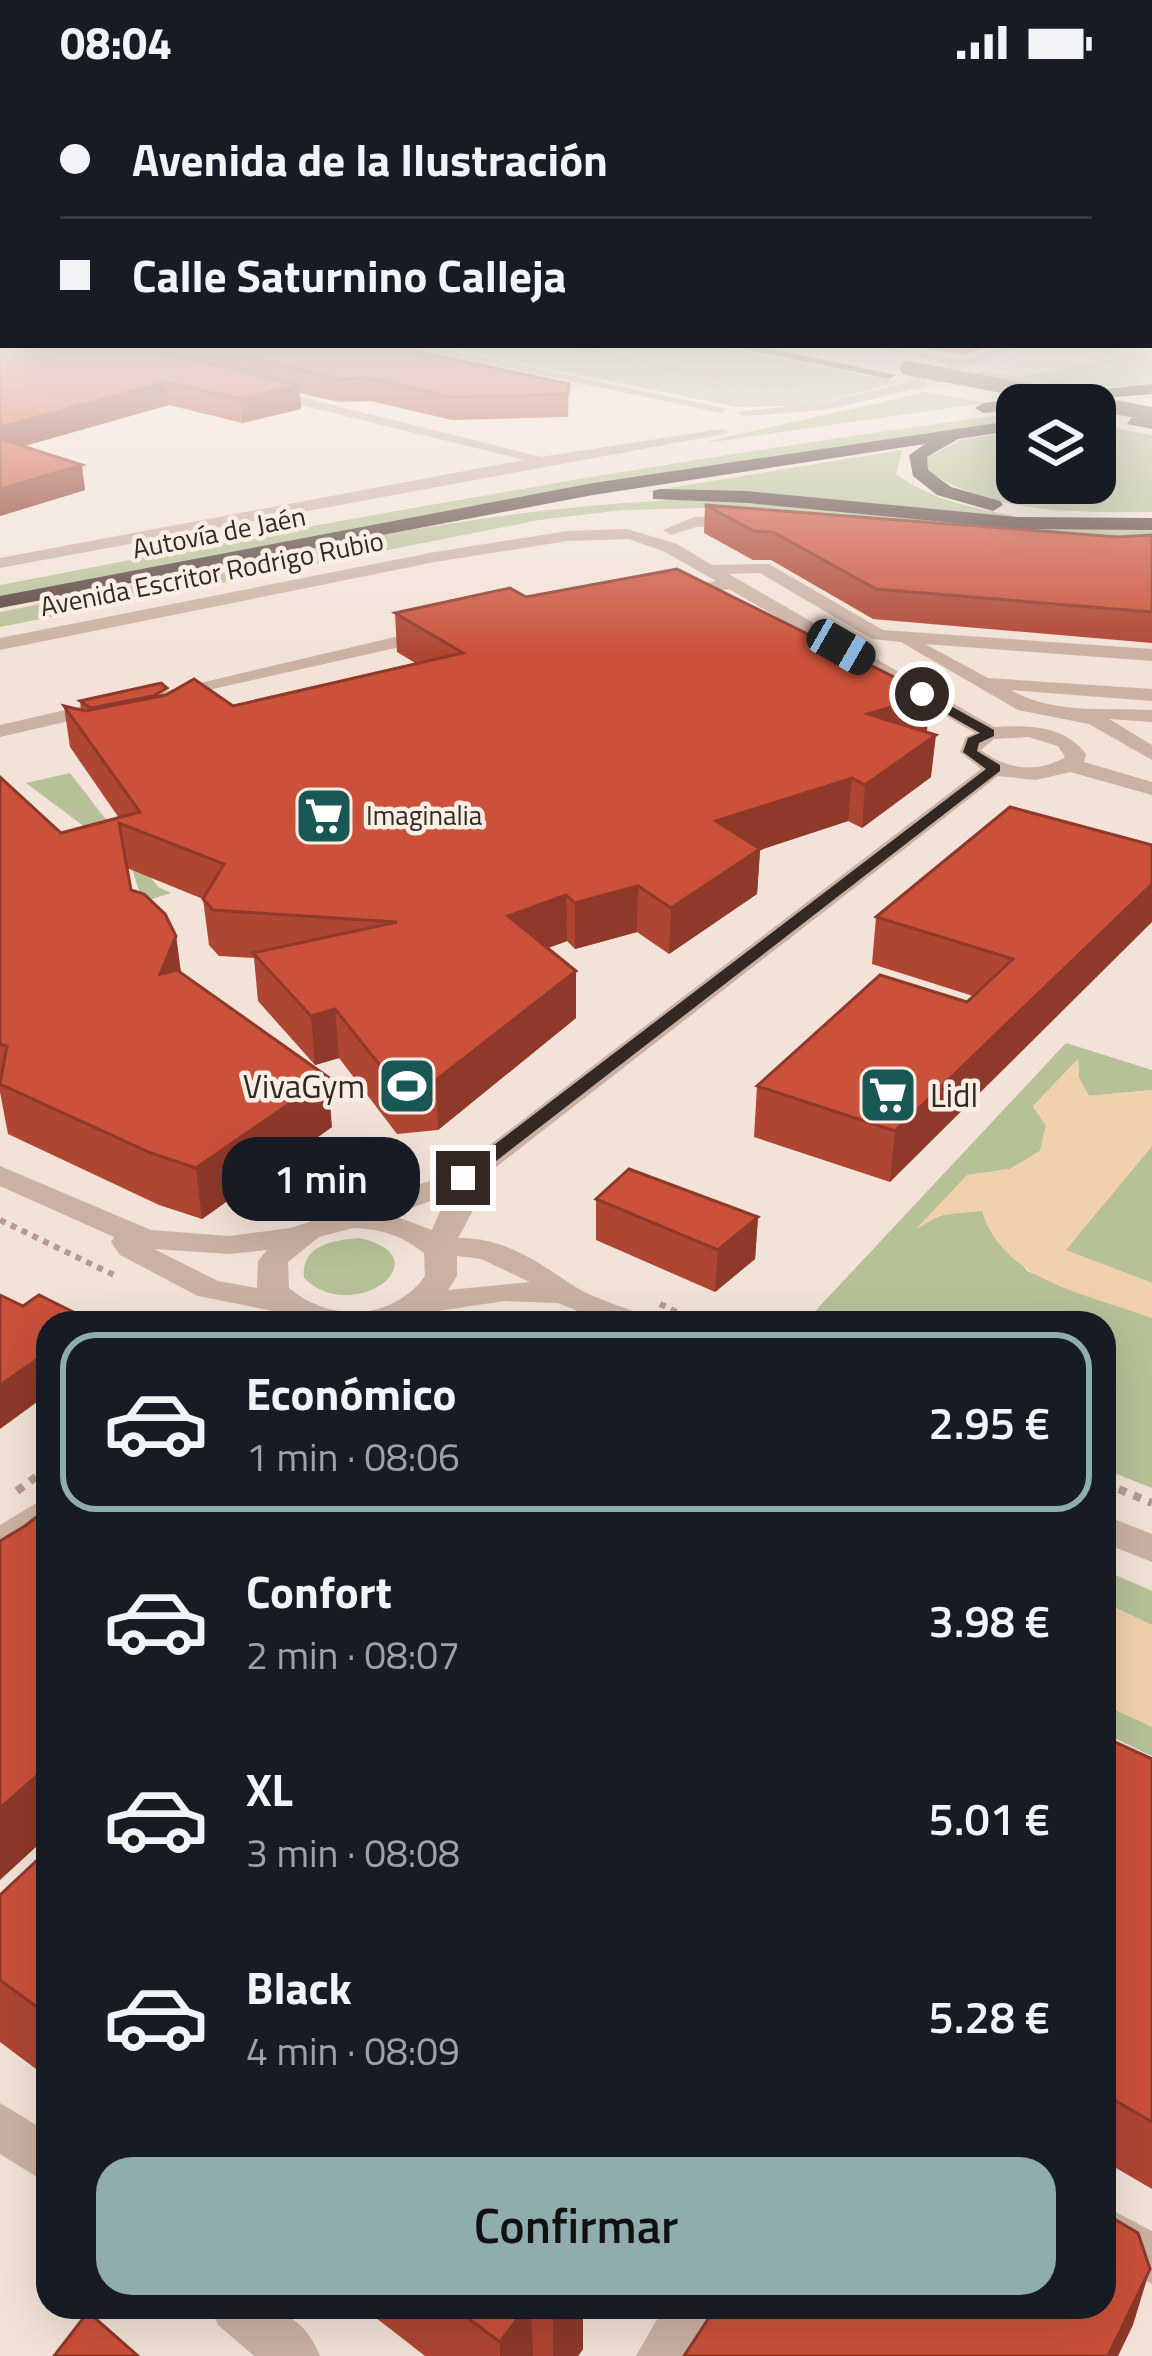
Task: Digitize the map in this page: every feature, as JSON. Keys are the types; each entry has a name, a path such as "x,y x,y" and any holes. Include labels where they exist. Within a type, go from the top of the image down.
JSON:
{"highway":[{"path":"565,473 697,442"},
{"name":"Autovía de Jaén","path":"0,580 565,473 780,442"},
{"name":"Autovía de Jaén","path":"0,602 507,505 900,442"},
{"path":"939,442 918,455 919,472 944,490 992,505 1152,520"},
{"path":"507,505 680,494 1000,522 1152,520"}],"street":[{"path":"458,477 488,459 484,450 467,442"},
{"path":"472,442 547,460"},
{"path":"477,442 530,450 612,449"},
{"path":"633,444 637,442"},
{"path":"3,560 651,442"},
{"path":"530,450 547,460"},
{"path":"763,522 717,520 670,537 709,570 990,733"},
{"name":"Avenida Escritor Rodrigo Rubio","path":"0,644 435,557 591,533 632,530 670,537"},
{"path":"709,570 763,568 879,634 1152,655"},
{"path":"652,600 731,583"},
{"path":"0,730 452,629"},
{"path":"910,637 911,644 1025,706 1152,716"},
{"path":"914,689 939,675 928,663 936,658 1152,675"},
{"path":"282,668 304,683"},
{"path":"985,684 1152,695"},
{"path":"188,713 176,694 193,687"},
{"path":"1063,709 1095,719 1152,754"},
{"path":"25,725 60,722 76,735"},
{"path":"1070,765 1076,754 1072,748 1049,735 990,733 973,741 970,752 995,768 1029,773 1070,765 1152,788"},
{"path":"1127,736 1152,738"},
{"path":"0,1175 120,1232 174,1244 229,1245 295,1238 463,1178 995,768"},
{"path":"418,1304 441,1276 438,1250 461,1205 463,1178"},
{"path":"350,1220 410,1228 438,1250 468,1246 556,1284 563,1293"},
{"path":"120,1232 131,1249 208,1289 281,1311"},
{"path":"281,1311 270,1276 273,1262 295,1238"},
{"path":"399,1311 504,1291 563,1293 606,1311"},
{"path":"0,1544 36,1517"},
{"path":"1116,1533 1152,1549"},
{"path":"0,2125 36,2152"},
{"path":"1116,2237 1152,2259"},
{"path":"249,2319 284,2353"},
{"path":"662,2356 686,2319"}],"path":[{"path":"0,1220 121,1278"},
{"path":"0,1504 36,1477"},
{"path":"1116,1488 1152,1503"}],"green space":[{"path":"817,442 873,442 667,472 0,597 0,585 634,470"},
{"path":"956,442 996,442 996,500 924,468 925,459"},
{"path":"1116,442 1152,442 1152,512 1011,504 1116,504"},
{"path":"902,450 896,474 910,484 955,503 1020,517 706,491 644,492"},
{"path":"674,500 1032,527 1152,528 1152,536 1121,538 706,508 623,510 539,520 0,627 0,612 335,544 504,516"},
{"path":"70,773 158,887 171,893 143,902 129,860 26,783"},
{"path":"1066,1043 1152,1070 1152,1090 1089,1096 1079,1078 1078,1059 1033,1106 1046,1126 1040,1151 1010,1169 968,1175 922,1223 951,1212 983,1211 1027,1271 1152,1318 1152,1488 1116,1474 1116,1311 815,1311"},
{"path":"1152,1146 1152,1283 1065,1250"},
{"path":"359,1238 384,1247 394,1259 393,1272 382,1284 346,1295 324,1291 304,1278 313,1251"},
{"path":"1116,1575 1152,1591 1152,1756 1116,1739"}],"sand":[{"path":"1078,1059 1079,1078 1089,1096 1152,1090 1152,1146 1066,1250 1152,1283 1152,1318 1077,1293 1029,1270 993,1235 982,1211 941,1215 916,1229 967,1175 1010,1169 1040,1151 1046,1126 1033,1106"},
{"path":"1116,1608 1152,1625 1152,1727 1116,1710"}],"building":[{"path":"0,442 82,465 0,489"},
{"path":"705,505 1118,537 1152,535 1152,612 876,589 773,532 754,531"},
{"path":"677,569 930,695 868,714 936,735 865,785 852,778 716,821 760,849 671,908 638,886 575,903 566,895 508,916 576,971 436,1080 394,1083 335,1009 311,1016 253,953 397,922 213,910 203,899 224,864 119,823 131,890 144,894 165,914 176,936 160,974 177,970 328,1077 196,1168 151,1153 0,1084 7,1046 0,1044 0,777 61,833 140,812 64,706 85,711 166,695 194,679 233,706 463,653 395,613 510,588 526,597"},
{"path":"161,683 167,688 153,696 91,708 80,701"},
{"path":"1010,807 1152,845 1152,884 895,1131 757,1086 880,975 967,1002 1013,959 876,917"},
{"path":"629,1169 758,1217 718,1250 596,1199"},
{"path":"0,1295 23,1306 39,1295 71,1311 36,1311 36,1360 0,1385"},
{"path":"36,1517 36,1776 0,1808 0,1541"},
{"path":"1116,1742 1152,1759 1152,2122 1116,2101"},
{"path":"36,1861 36,2006 0,1980 0,1895"},
{"path":"1116,2220 1138,2233 1150,2269 1108,2356 684,2356 708,2319 1116,2319"},
{"path":"83,2319 96,2319 138,2356 54,2356"},
{"path":"469,2319 517,2319 500,2342"}],"place":[{"name":"Imaginalia","path":"324,816"},
{"name":"VivaGym","path":"407,1086"},
{"name":"Lidl","path":"888,1095"}],"route":[{"path":"463,1178 995,768 975,758 969,747 990,733 922,694"}]}
